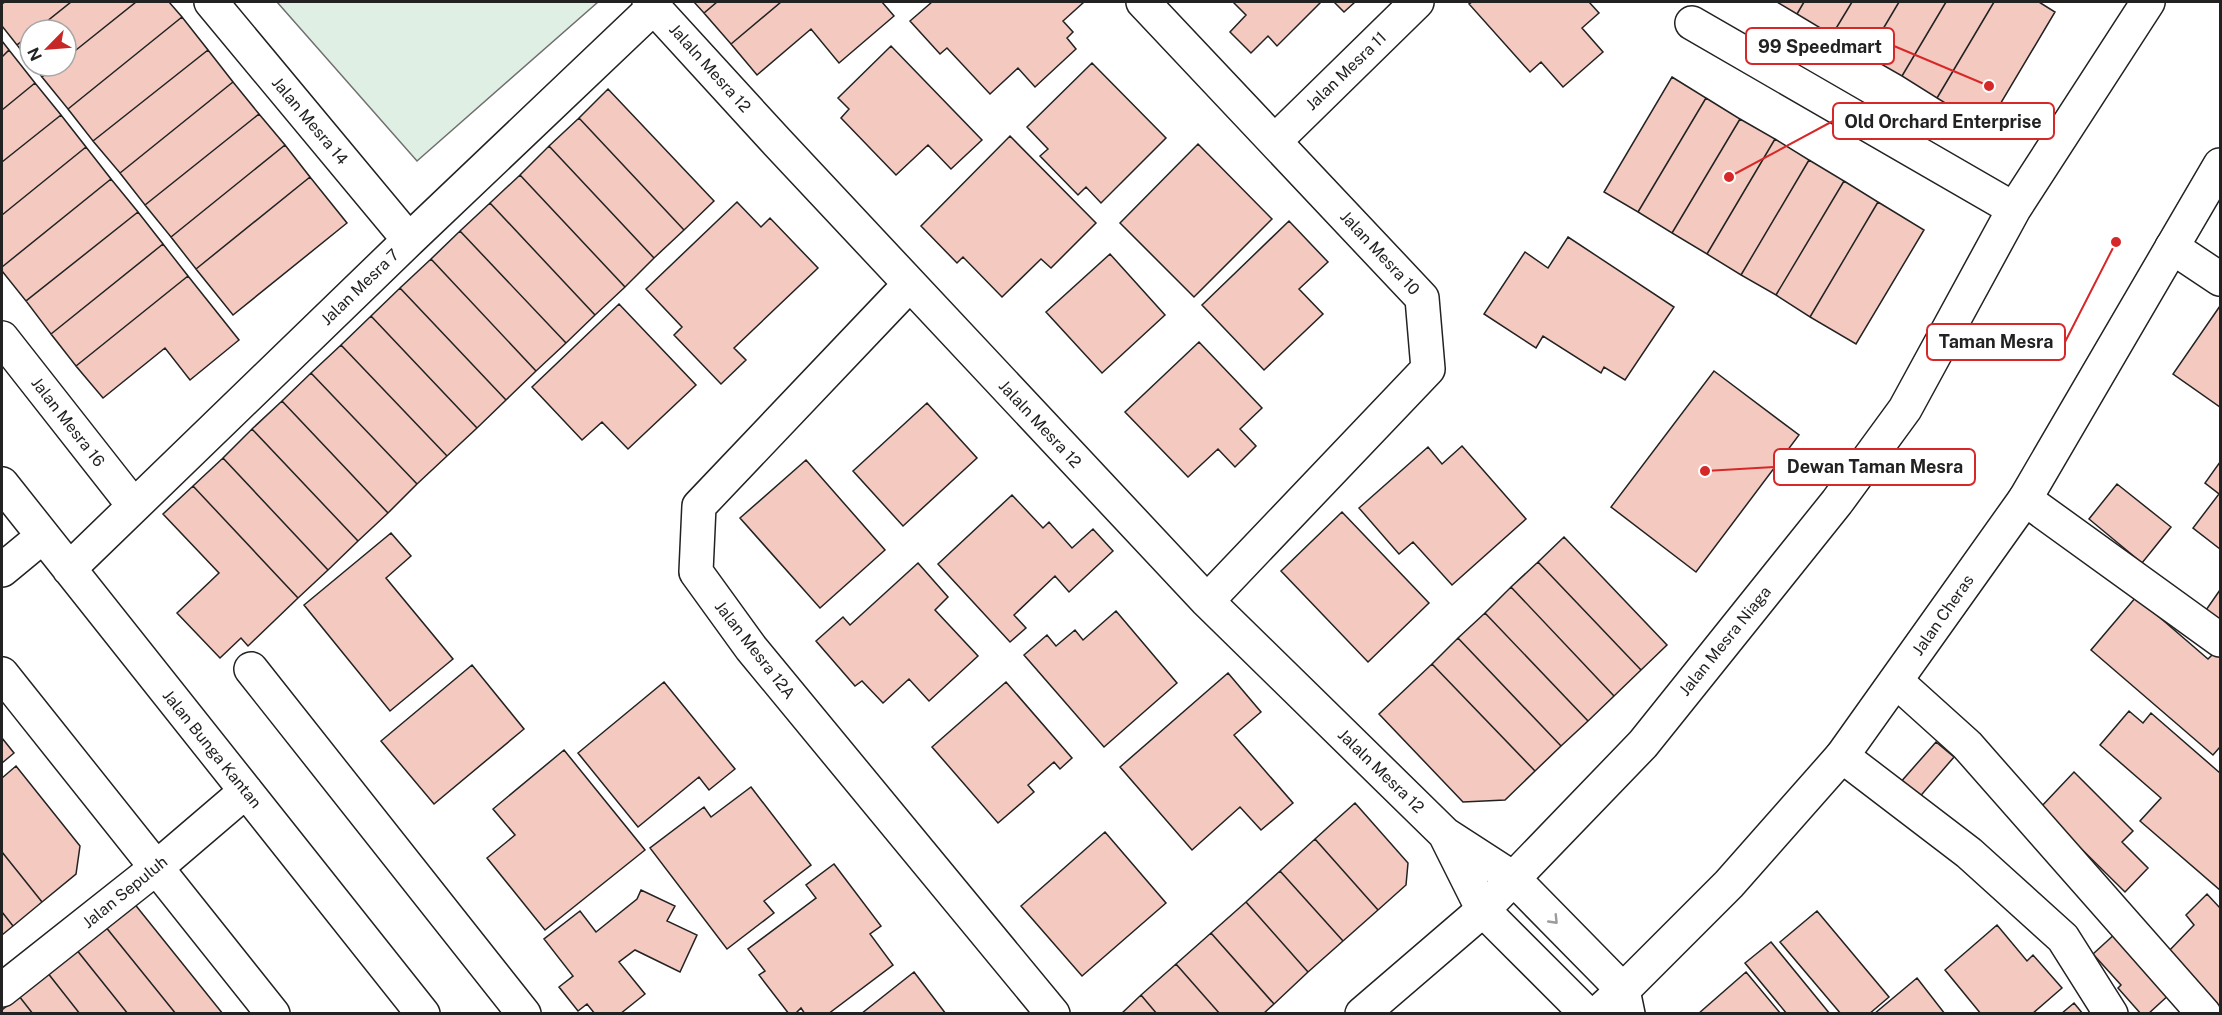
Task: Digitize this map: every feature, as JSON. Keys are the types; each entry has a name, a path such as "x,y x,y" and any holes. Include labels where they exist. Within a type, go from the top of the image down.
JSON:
{"street":[{"name":"Jalan Mesra 14","path":"211,2 409,240"},
{"name":"Jalan Mesra 10","path":"1143,2 1422,298 1428,369 1207,601"},
{"name":"Jalan Mesra 11","path":"1275,141 1417,2"},
{"name":"Jalan Mesra Niaga","path":"1362,1014 1483,910 1643,744 1837,502 1905,409 2014,209 2148,2"},
{"name":"Jalan Mesra 7","path":"69,569 652,4"},
{"name":"Jalaln Mesra 12","path":"652,4 777,142 1207,601 1445,834"},
{"path":"1692,23 2014,209"},
{"name":"Jalan Cheras","path":"1597,1014 1626,1002 1842,756 2025,499 2220,165"},
{"path":"2172,247 2220,279"},
{"name":"Jalan Mesra 12A","path":"910,284 699,506 696,572 751,648 1053,1014"},
{"name":"Jalan Mesra 16","path":"2,338 134,506"},
{"name":"Jalan Bunga Kantan","path":"2,484 423,1014"},
{"path":"2025,499 2220,640"},
{"path":"2,570 42,537"},
{"path":"251,669 524,1014"},
{"path":"2,674 273,1014"},
{"path":"1896,681 1967,745 2204,1014"},
{"path":"1842,756 1969,853 2063,938 2111,1014"},
{"name":"Jalan Sepuluh","path":"2,990 156,868 246,791"},
{"path":"1445,834 1513,878 1626,1002"},
{"path":"1445,834 1483,910 1587,1014"}],"green space":[{"path":"277,2 598,2 417,161"}],"building":[{"path":"5,2 71,2 51,18 18,18 17,45 2,26 2,4"},
{"path":"71,2 136,2 78,48 78,18 51,18"},
{"path":"136,2 169,2 182,17 68,109 43,78 78,78 78,48"},
{"path":"694,2 717,2 704,13"},
{"path":"717,2 781,2 731,44 704,13"},
{"path":"781,2 882,2 894,16 839,63 811,29 757,75 731,44"},
{"path":"932,2 1084,2 1063,21 1073,32 1067,38 1076,49 1035,87 1018,68 990,94 947,48 940,54 910,21"},
{"path":"1233,2 1321,2 1277,46 1268,36 1251,53 1230,32 1246,15"},
{"path":"1334,2 1355,2 1344,12"},
{"path":"1472,2 1589,2 1599,13 1582,28 1603,52 1563,87 1541,62 1530,72 1469,4"},
{"path":"1777,2 1804,2 1797,14"},
{"path":"1804,2 1852,2 1832,35 1797,14"},
{"path":"1852,2 1899,2 1867,56 1832,35"},
{"path":"1899,2 1946,2 1902,76 1867,56"},
{"path":"1946,2 1994,2 1937,98 1902,76"},
{"path":"1994,2 2039,2 2055,12 1986,128 1937,98"},
{"path":"182,17 208,50 93,141 68,109"},
{"path":"2,41 9,50 2,57"},
{"path":"891,46 982,140 951,169 928,145 896,175 841,118 849,109 838,98"},
{"path":"9,50 18,61 18,78 31,78 35,83 2,110 2,57"},
{"path":"208,50 233,82 120,173 93,141"},
{"path":"1092,63 1166,138 1101,203 1086,187 1078,195 1040,156 1048,149 1027,127"},
{"path":"1672,77 1706,98 1638,212 1604,192"},
{"path":"233,82 259,114 145,205 120,173"},
{"path":"35,83 61,115 2,162 2,110"},
{"path":"608,89 714,201 684,230 579,118"},
{"path":"1706,98 1740,119 1672,233 1638,212"},
{"path":"259,114 285,145 171,237 145,205"},
{"path":"61,115 86,147 2,215 2,162"},
{"path":"579,118 684,230 654,258 549,146"},
{"path":"1740,119 1775,139 1707,254 1672,233"},
{"path":"1010,136 1096,223 1051,268 1041,259 1002,297 963,257 957,263 921,226"},
{"path":"1775,139 1809,160 1741,275 1707,254"},
{"path":"1198,144 1272,219 1194,297 1120,223"},
{"path":"285,145 310,177 196,269 171,237"},
{"path":"549,146 654,258 625,287 520,175"},
{"path":"86,147 111,179 2,267 2,215"},
{"path":"1809,160 1844,181 1776,295 1741,275"},
{"path":"520,175 625,287 595,315 490,203"},
{"path":"310,177 347,223 233,315 196,269"},
{"path":"111,179 138,212 26,301 2,271 2,267"},
{"path":"1844,181 1878,202 1810,317 1776,295"},
{"path":"737,202 761,227 770,218 818,268 734,348 746,360 721,384 674,335 682,327 646,289"},
{"path":"1878,202 1924,230 1856,344 1810,317"},
{"path":"490,203 595,315 566,343 460,231"},
{"path":"138,212 163,244 51,334 26,301"},
{"path":"1289,221 1328,262 1299,289 1323,314 1264,370 1202,305"},
{"path":"460,231 566,343 536,371 431,259"},
{"path":"1568,237 1674,307 1625,380 1604,367 1601,373 1543,336 1536,348 1484,314 1525,252 1548,268"},
{"path":"163,244 188,276 76,366 51,334"},
{"path":"1110,254 1165,315 1102,373 1046,312"},
{"path":"431,259 536,371 506,400 400,288"},
{"path":"188,276 239,340 190,380 165,348 103,398 76,366"},
{"path":"400,288 506,400 477,428 371,316"},
{"path":"619,304 696,385 628,449 602,422 582,440 532,387"},
{"path":"2220,306 2220,407 2173,374"},
{"path":"371,316 477,428 447,456 341,345"},
{"path":"1199,342 1262,408 1240,429 1256,446 1235,467 1218,449 1188,477 1125,412"},
{"path":"341,345 447,456 417,484 311,373"},
{"path":"1714,371 1799,435 1696,572 1611,507"},
{"path":"311,373 417,484 388,513 282,401"},
{"path":"282,401 388,513 358,541 252,429"},
{"path":"927,403 977,458 903,526 853,471"},
{"path":"252,429 358,541 328,570 223,458"},
{"path":"1462,446 1526,519 1452,585 1413,542 1399,554 1359,508 1428,447 1442,464"},
{"path":"223,458 328,570 298,598 193,486"},
{"path":"806,460 885,550 820,608 740,518"},
{"path":"2220,462 2220,549 2193,528 2219,494 2205,483"},
{"path":"2117,484 2171,527 2142,563 2089,519"},
{"path":"193,486 298,598 248,646 241,638 220,658 177,613 219,573 163,514"},
{"path":"1012,495 1043,528 1049,522 1072,548 1093,529 1113,551 1069,592 1055,576 1014,615 1026,628 1010,642 938,564"},
{"path":"1342,512 1429,603 1368,662 1281,571"},
{"path":"391,533 411,556 386,578 453,659 390,711 304,605"},
{"path":"1564,537 1667,645 1641,670 1538,562"},
{"path":"1538,562 1641,670 1614,696 1511,587"},
{"path":"918,563 948,597 935,610 978,656 929,701 909,679 883,703 862,681 855,686 816,641 843,617 850,625"},
{"path":"1511,587 1614,696 1588,721 1485,613"},
{"path":"2220,590 2220,621 2206,610"},
{"path":"2136,597 2208,659 2220,647 2220,747 2213,755 2091,650"},
{"path":"1116,611 1177,683 1104,747 1024,655 1047,635 1056,646 1075,630 1083,640"},
{"path":"1485,613 1588,721 1561,746 1458,638"},
{"path":"1458,638 1561,746 1535,771 1432,664"},
{"path":"1432,664 1535,771 1505,800 1463,802 1379,714"},
{"path":"472,665 524,729 434,804 381,741"},
{"path":"1228,673 1261,712 1234,735 1293,803 1261,830 1240,807 1192,850 1120,767"},
{"path":"664,682 735,769 709,790 699,777 638,827 578,753"},
{"path":"1006,682 1072,758 1060,769 1054,762 1028,785 1034,792 998,823 932,747"},
{"path":"2129,711 2143,723 2151,713 2220,773 2220,890 2140,821 2161,798 2100,745"},
{"path":"2,738 14,753 2,763"},
{"path":"1936,742 1954,757 1917,800 1899,784"},
{"path":"564,750 645,850 545,930 487,858 515,835 493,809"},
{"path":"16,766 80,846 76,874 42,902 2,852 2,778"},
{"path":"2074,772 2133,831 2122,842 2148,868 2125,892 2040,808"},
{"path":"751,787 811,865 764,901 774,913 727,949 650,848 704,807 711,817"},
{"path":"1355,803 1408,863 1406,885 1378,910 1315,839"},
{"path":"1105,832 1166,903 1082,976 1021,906"},
{"path":"1315,839 1378,910 1343,941 1280,871"},
{"path":"2,852 42,902 13,926 2,912"},
{"path":"834,864 881,926 870,934 893,965 828,1014 805,1014 801,1008 795,1014 789,1014 759,975 765,971 748,949 816,898 806,885"},
{"path":"1280,871 1343,941 1308,972 1246,902"},
{"path":"641,890 675,906 667,921 697,935 680,972 635,950 619,962 645,994 620,1014 595,1014 587,1004 578,1011 559,987 573,976 544,939 580,911 596,932 637,899"},
{"path":"2207,894 2220,908 2220,1007 2167,953 2194,925 2186,915"},
{"path":"133,902 223,1014 176,1014 105,926"},
{"path":"1246,902 1308,972 1274,1004 1211,933"},
{"path":"1817,911 1889,997 1869,1014 1841,1014 1780,942"},
{"path":"2,912 13,926 2,935"},
{"path":"1997,925 2027,961 2033,955 2062,988 2032,1014 1981,1014 1945,970"},
{"path":"105,926 176,1014 128,1014 76,949"},
{"path":"2117,932 2171,993 2148,1014 2141,1014 2118,988 2121,985 2093,954"},
{"path":"1211,933 1274,1004 1263,1014 1220,1014 1176,964"},
{"path":"1771,942 1830,1014 1787,1014 1745,963"},
{"path":"76,949 128,1014 80,1014 47,972"},
{"path":"1176,964 1220,1014 1157,1014 1141,995"},
{"path":"47,972 80,1014 33,1014 19,996"},
{"path":"914,972 946,1014 861,1014"},
{"path":"1746,972 1781,1014 1698,1014"},
{"path":"1917,978 1945,1014 1874,1014"},
{"path":"1141,995 1157,1014 1121,1014"},
{"path":"19,996 33,1014 2,1014 2,1010"},
{"path":"2074,1003 2083,1014 2061,1014"}],"place":[{"name":"99 Speedmart","path":"1989,86"},
{"name":"Old Orchard Enterprise","path":"1729,177"},
{"name":"Taman Mesra","path":"2116,242"},
{"name":"Dewan Taman Mesra","path":"1705,471"}]}
